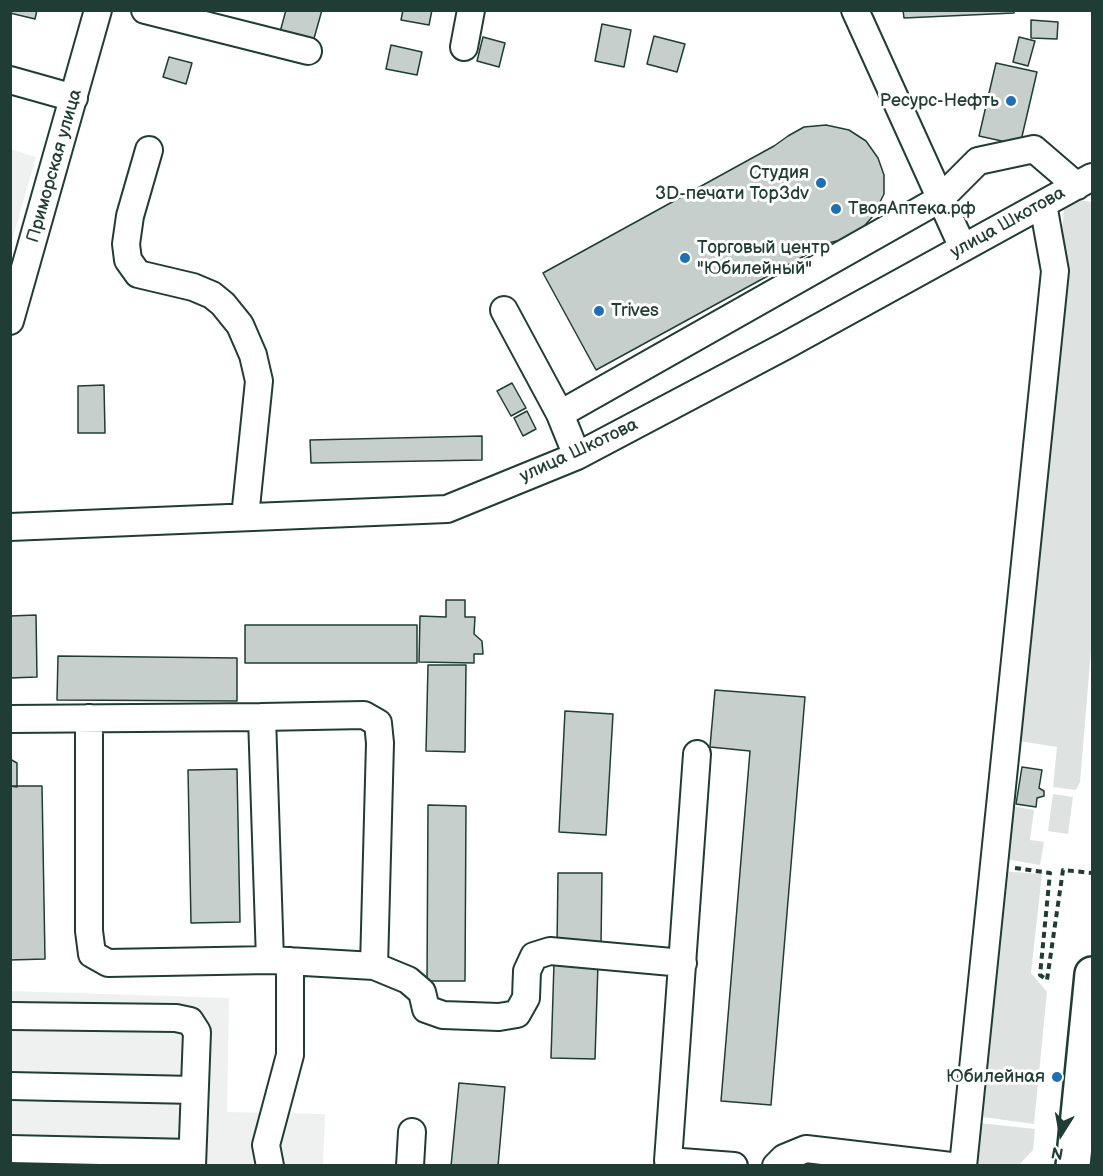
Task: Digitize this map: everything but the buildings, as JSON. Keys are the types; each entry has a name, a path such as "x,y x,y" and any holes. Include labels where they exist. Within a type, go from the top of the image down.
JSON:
{"highway":[{"path":"1073,1166 1092,974"}],"street":[{"name":"Приморская улица","path":"10,321 98,10"},
{"path":"145,10 308,51"},
{"path":"464,47 471,10"},
{"path":"855,10 963,248"},
{"path":"10,80 74,98"},
{"path":"560,414 940,199 978,161 1034,149 1085,182"},
{"path":"149,150 130,216 126,244 128,260 138,274 193,287 223,304 240,325 253,355 259,381 245,518"},
{"name":"улица Шкотова","path":"10,526 447,509 577,456 785,346 1085,182"},
{"path":"963,1166 1055,271 1043,204"},
{"path":"504,310 560,414 577,456"},
{"path":"10,719 364,715 378,723 380,743 374,966"},
{"path":"262,717 280,961 290,1055 266,1145 270,1166"},
{"path":"88,718 89,931 92,954 108,963 280,961 374,966 408,980 422,992 426,1009 443,1015 499,1017 517,1014 526,998 527,971 534,956 550,951 682,963"},
{"path":"697,754 666,1164 734,1166"},
{"path":"10,1016 176,1018 190,1021 197,1032 192,1159 10,1149"},
{"path":"10,1086 194,1090"},
{"path":"410,1166 412,1132"},
{"path":"776,1166 784,1158 806,1149 951,1166"}],"path":[{"path":"993,865 1050,873 1040,975 1047,980 1063,870 1092,873"}],"shaded area":[{"path":"10,149 36,157 11,244"},
{"path":"1079,200 1092,202 1092,639 1080,782 1076,790 1053,787 1057,747 1019,741 1064,208"},
{"path":"1053,794 1073,797 1068,834 1048,831"},
{"path":"1013,806 1034,810 1030,840 1044,842 1040,865 1005,859"},
{"path":"1002,871 1042,874 1031,973 1047,992 1034,1124 983,1117"},
{"path":"11,991 229,998 227,1112 325,1114 323,1165 11,1166"},
{"path":"979,1123 1035,1129 1033,1150 1019,1165 976,1166"}],"place":[{"name":"Ресурс-Нефть","path":"1011,101"},
{"name":"Студия 3D-печати Top3dv","path":"821,183"},
{"name":"ТвояАптека.рф","path":"836,209"},
{"name":"Торговый центр \"Юбилейный\"","path":"685,258"},
{"name":"Trives","path":"599,311"},
{"name":"Юбилейная","path":"1057,1077"}]}
